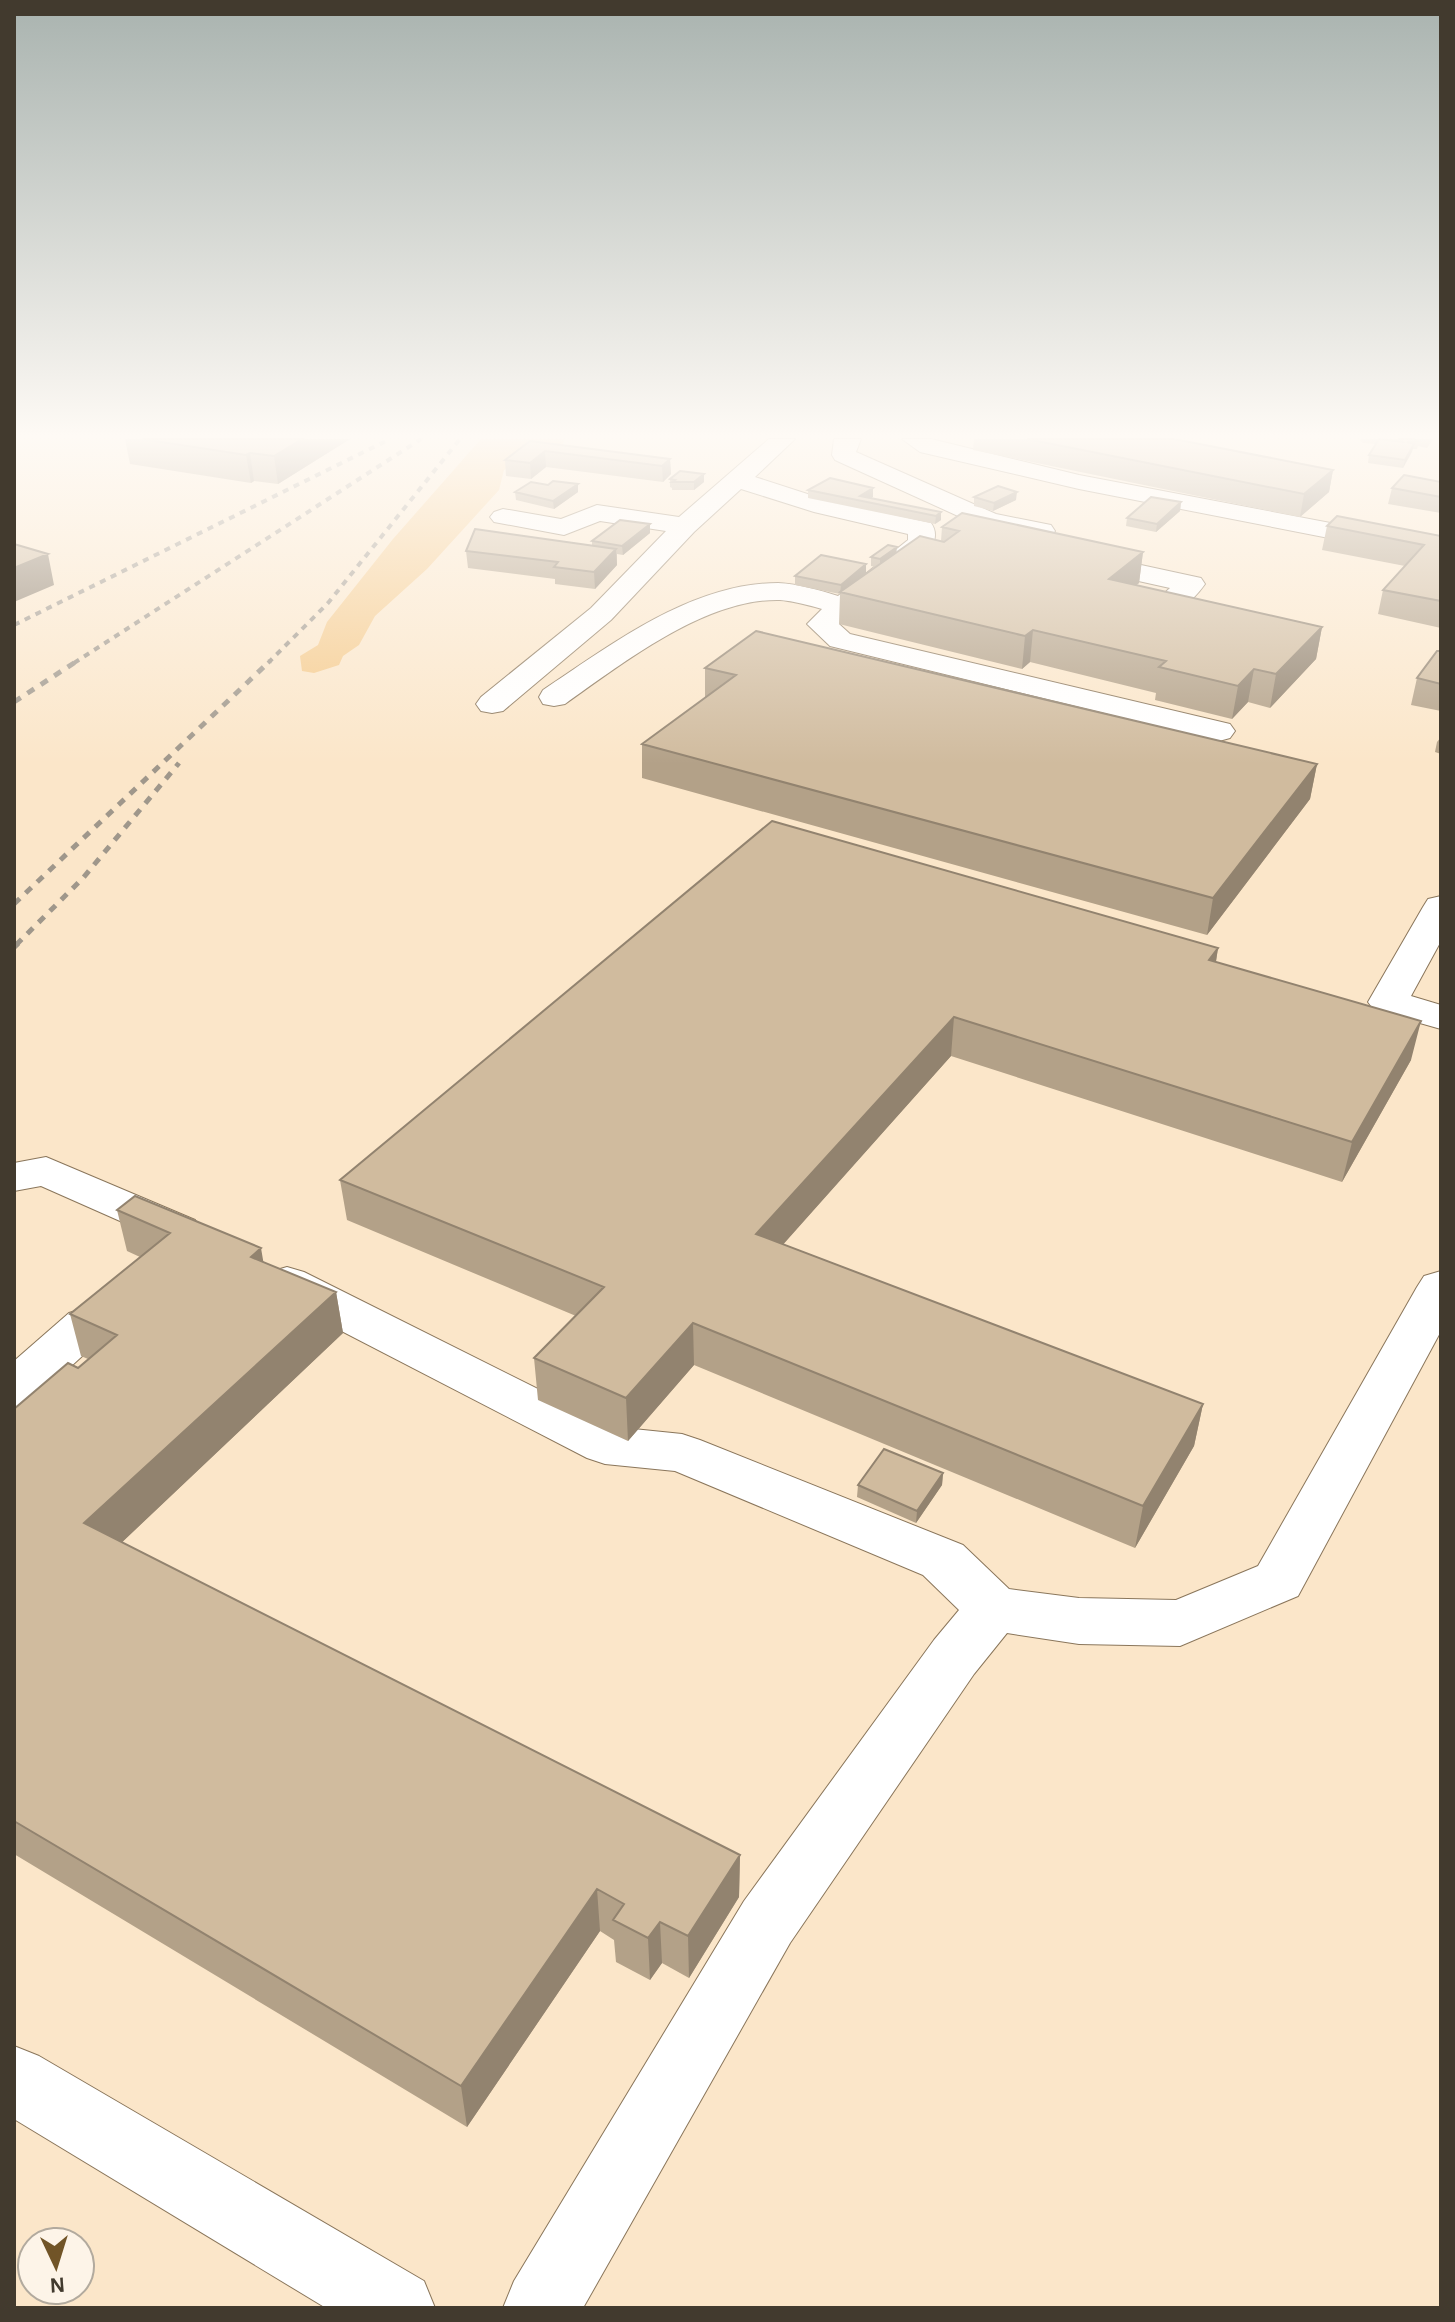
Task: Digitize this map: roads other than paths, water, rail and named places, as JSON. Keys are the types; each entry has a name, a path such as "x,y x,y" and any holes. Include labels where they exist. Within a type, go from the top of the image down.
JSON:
{"lane":[{"path":"492,704 601,614 665,547"},
{"path":"916,547 821,624 840,640 1219,731"},
{"path":"1068,547 1191,584 1158,612"},
{"path":"1417,547 1441,552"},
{"path":"554,697 644,637 706,607 774,591 844,606"},
{"path":"1441,907 1388,1002 1441,1017"},
{"path":"14,1177 46,1171 233,1254 605,1445 682,1453 943,1560 994,1609 1079,1621 1180,1623 1278,1581 1441,1287"},
{"path":"14,1389 86,1325"},
{"path":"541,2308 767,1922 954,1657 994,1609"},
{"path":"14,2080 397,2308"}],"railway":[{"path":"14,625 171,547"},
{"path":"74,663 253,547"},
{"path":"270,661 328,603 373,547"},
{"path":"14,702 77,661"},
{"path":"14,904 270,661"},
{"path":"14,947 83,878 179,763"}]}
